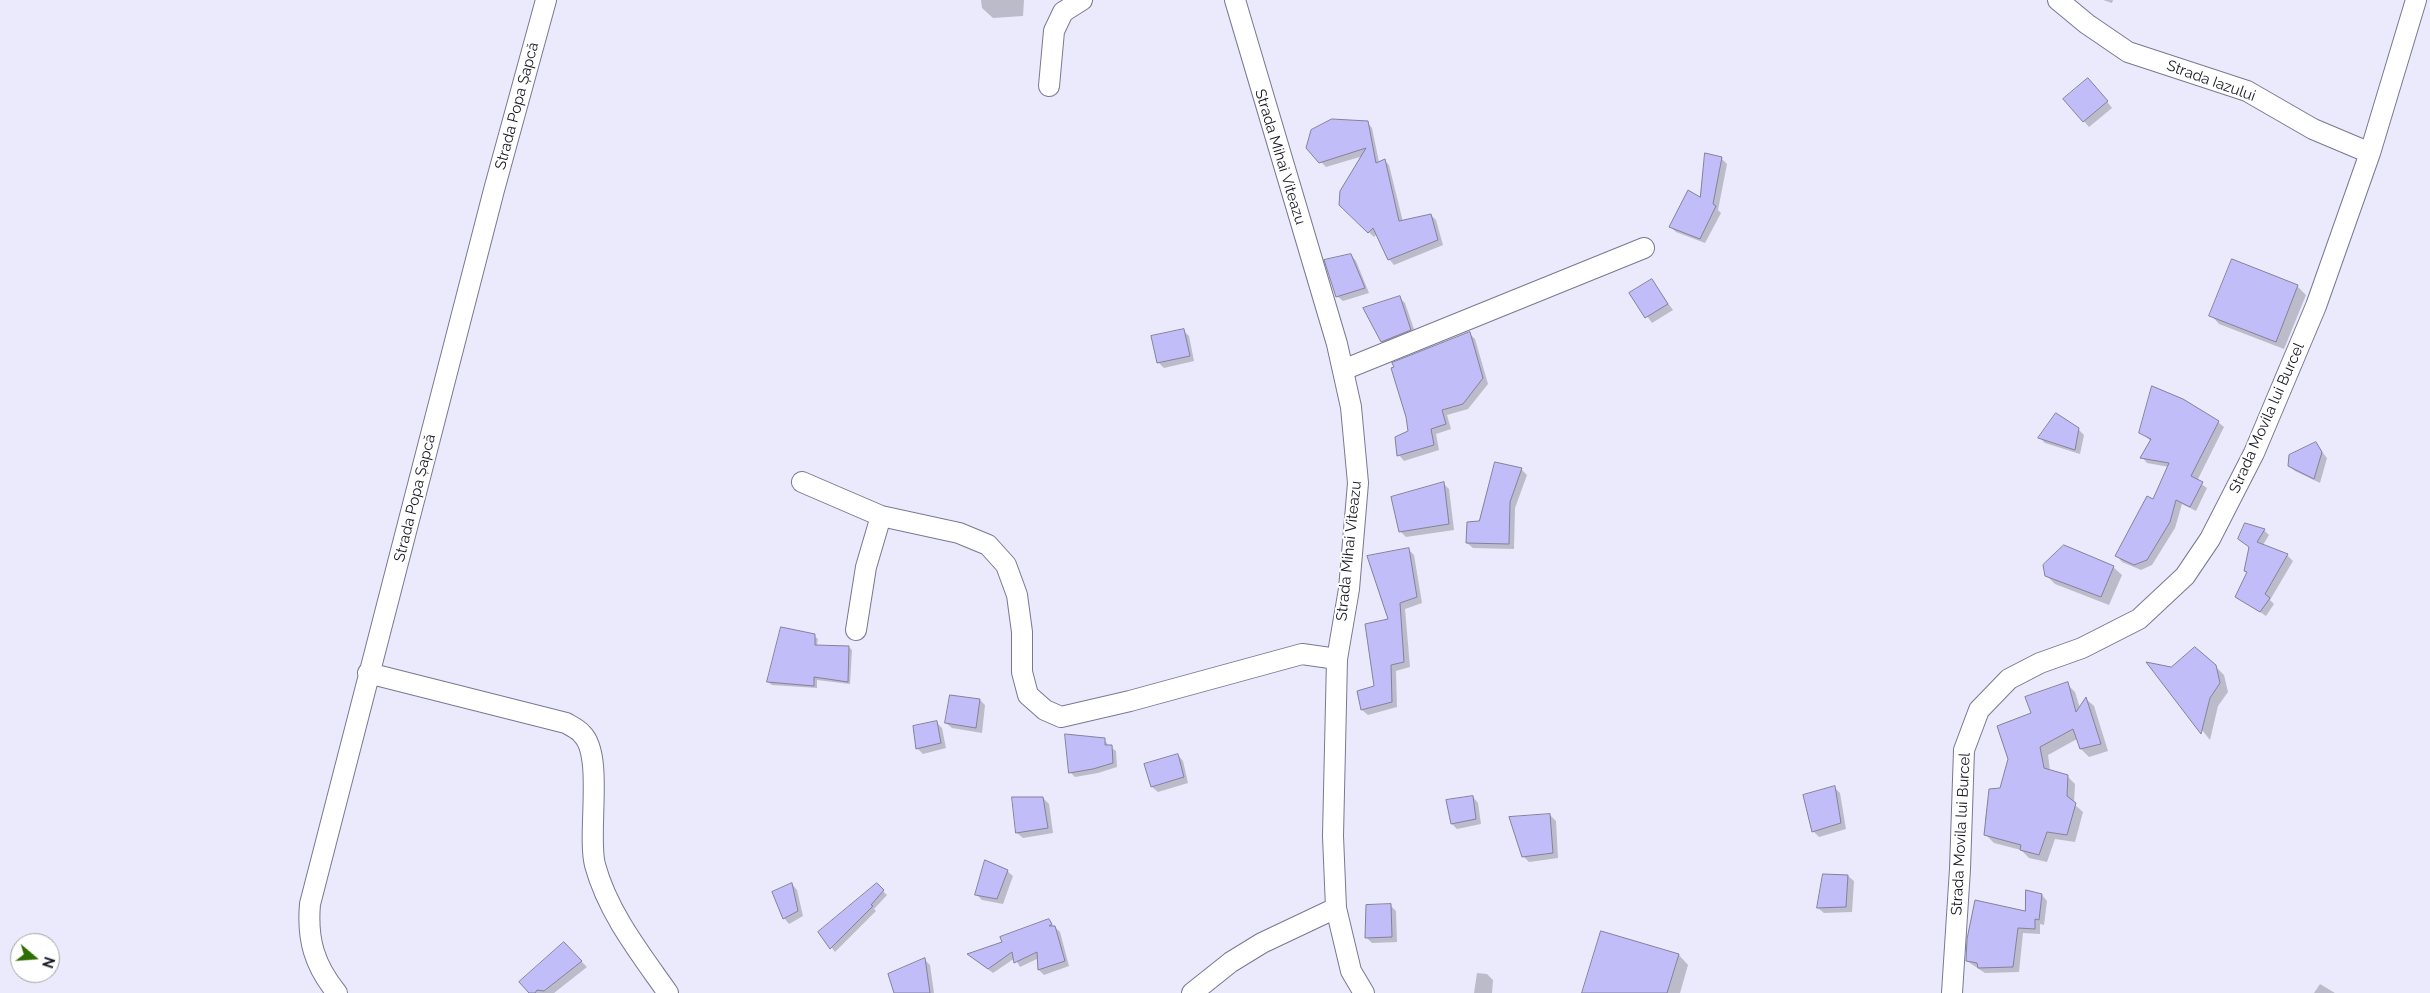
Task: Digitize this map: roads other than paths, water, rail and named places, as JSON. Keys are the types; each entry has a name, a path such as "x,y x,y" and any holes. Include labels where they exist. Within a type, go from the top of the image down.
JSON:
{"street":[{"name":"Strada Popa Șapcă","path":"336,993 314,953 308,928 310,904 368,673 393,588 494,190 546,0"},
{"path":"1048,86 1054,31 1063,12 1082,0"},
{"name":"Strada Mihai Viteazu","path":"1235,0 1351,407 1358,483 1349,589 1336,659 1333,836 1336,908 1351,971 1364,993"},
{"name":"Strada Iazului","path":"2058,0 2087,24 2128,52 2247,91 2313,129 2370,153"},
{"name":"Strada Movila lui Burcel","path":"1952,993 1960,869 1964,750 1979,710 2009,679 2040,663 2082,648 2139,619 2185,576 2210,539 2254,453 2316,306 2370,153 2416,0"},
{"path":"1342,370 1644,248"},
{"path":"802,482 881,516 959,533 988,545 1006,565 1017,595 1022,632 1022,672 1028,695 1045,710 1061,717 1130,701 1302,654 1336,659"},
{"path":"856,630 866,567 881,516"},
{"path":"368,673 566,723 582,734 590,746 593,769 594,863 608,903 668,993"},
{"path":"1192,993 1231,962 1262,942 1336,908"}]}
